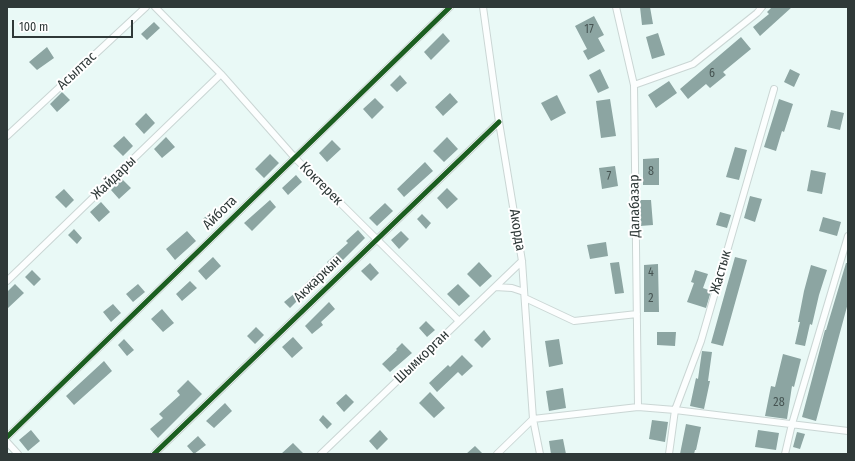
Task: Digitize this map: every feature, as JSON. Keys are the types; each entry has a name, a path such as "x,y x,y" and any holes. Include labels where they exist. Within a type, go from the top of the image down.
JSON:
{"street":[{"name":"Асылтас","path":"7,136 146,7"},
{"name":"Коктерек","path":"155,7 221,74 294,158 459,321"},
{"name":"Айбота","path":"7,437 450,7"},
{"name":"Акорда","path":"483,7 499,122 522,261 533,419 540,454"},
{"name":"Далабазар","path":"616,7 634,85 638,407"},
{"path":"634,85 693,64 756,14 762,7"},
{"name":"Жайдары","path":"7,282 221,74"},
{"name":"Жастык","path":"669,454 675,410 700,341 774,89"},
{"name":"Акжаркын","path":"154,454 499,122"},
{"path":"785,454 792,424 848,236"},
{"name":"Шымкорган","path":"321,454 522,261"},
{"path":"495,287 512,288 574,321 637,314"},
{"path":"497,454 533,419 638,407 675,410 848,431"},
{"path":"7,442 18,454"}],"building":[{"path":"640,7 650,7 653,24 642,25"},
{"path":"772,7 792,7 760,36 753,27 769,14 767,12"},
{"path":"594,16 604,35 598,38 605,51 588,60 583,51 587,49 575,26"},
{"path":"154,22 160,28 147,40 141,34"},
{"path":"443,33 450,41 431,60 424,52"},
{"path":"658,33 665,55 652,59 646,37"},
{"path":"741,37 751,49 723,72 726,75 710,88 706,84 688,99 680,89"},
{"path":"47,47 54,58 37,70 29,62"},
{"path":"600,69 609,88 598,93 589,75"},
{"path":"790,69 800,74 794,87 784,82"},
{"path":"400,75 407,83 397,92 390,85"},
{"path":"669,81 677,93 656,108 648,95"},
{"path":"62,92 70,100 57,112 50,104"},
{"path":"450,93 458,102 443,116 435,107"},
{"path":"557,95 566,113 551,121 541,103"},
{"path":"375,98 384,107 372,119 363,109"},
{"path":"610,99 616,136 601,138 596,101"},
{"path":"779,99 793,104 776,151 764,147"},
{"path":"831,110 844,113 840,130 827,127"},
{"path":"146,113 155,123 144,134 135,124"},
{"path":"124,136 133,146 123,156 113,146"},
{"path":"166,137 175,147 162,158 154,149"},
{"path":"447,137 458,149 444,162 433,151"},
{"path":"332,140 341,149 327,162 319,153"},
{"path":"735,147 747,150 739,180 726,177"},
{"path":"270,154 279,163 264,178 255,169"},
{"path":"659,158 659,185 643,185 643,159"},
{"path":"425,162 433,171 404,197 397,189"},
{"path":"615,166 618,186 602,189 599,168"},
{"path":"811,170 826,173 822,194 807,191"},
{"path":"296,175 302,182 288,195 282,188"},
{"path":"122,179 131,188 119,199 111,190"},
{"path":"447,188 458,199 447,209 437,198"},
{"path":"64,189 74,200 66,208 55,197"},
{"path":"750,196 762,199 755,222 744,218"},
{"path":"270,200 276,207 252,231 244,223"},
{"path":"640,200 651,200 653,225 640,226"},
{"path":"101,202 110,212 99,222 90,212"},
{"path":"385,203 393,211 377,226 369,218"},
{"path":"210,212 218,220 211,227 203,219"},
{"path":"720,212 731,215 727,228 716,225"},
{"path":"422,214 431,223 426,229 417,219"},
{"path":"823,217 841,222 837,236 819,231"},
{"path":"74,229 82,238 77,244 68,235"},
{"path":"358,230 365,238 334,269 327,262 348,243 346,241"},
{"path":"187,231 196,241 175,260 166,249"},
{"path":"401,231 409,239 399,249 391,240"},
{"path":"606,242 608,256 590,259 587,245"},
{"path":"213,257 221,266 206,280 198,271"},
{"path":"735,257 747,260 723,346 711,343"},
{"path":"479,262 492,276 480,287 467,274"},
{"path":"619,262 624,293 615,294 610,263"},
{"path":"370,263 379,273 371,281 361,271"},
{"path":"846,263 848,263 848,303 816,421 802,417 825,330"},
{"path":"658,264 659,312 644,312 644,265"},
{"path":"811,265 827,270 812,325 810,324 805,346 795,344 800,322 798,322 804,291"},
{"path":"32,270 41,279 34,286 25,277"},
{"path":"695,270 708,274 703,288 711,291 706,308 687,302 694,283 691,282"},
{"path":"319,271 324,277 311,290 305,284"},
{"path":"190,281 197,288 182,301 176,294"},
{"path":"15,284 24,293 7,309 7,292"},
{"path":"138,284 145,292 133,302 126,294"},
{"path":"458,284 470,296 459,306 447,294"},
{"path":"295,293 300,298 290,308 284,302"},
{"path":"329,302 335,309 321,322 323,325 312,334 305,326"},
{"path":"113,304 121,313 111,322 103,312"},
{"path":"162,309 174,323 163,332 151,319"},
{"path":"426,321 435,330 427,337 419,328"},
{"path":"256,327 264,335 255,344 247,336"},
{"path":"484,330 491,339 482,348 474,340"},
{"path":"657,332 676,332 675,346 657,345"},
{"path":"293,337 303,348 292,358 282,347"},
{"path":"124,339 134,350 127,356 118,345"},
{"path":"559,339 563,364 549,367 545,341"},
{"path":"402,343 412,353 390,372 382,364 397,350 396,349"},
{"path":"702,351 712,352 708,381 710,381 704,409 690,406 696,378 698,379"},
{"path":"783,354 801,359 794,387 792,386 787,419 765,416 771,386 775,387"},
{"path":"462,355 473,366 462,376 458,372 437,392 429,383 448,365 450,367"},
{"path":"104,361 112,371 74,405 66,396"},
{"path":"188,380 202,394 158,438 150,429 163,418 159,414 180,395 177,391"},
{"path":"563,388 566,408 549,411 546,391"},
{"path":"430,392 445,408 434,418 419,403"},
{"path":"346,394 354,402 344,412 336,403"},
{"path":"225,403 232,411 214,428 206,421"},
{"path":"323,415 332,424 327,429 319,420"},
{"path":"652,420 668,422 665,442 649,439"},
{"path":"686,424 701,427 694,454 680,454"},
{"path":"31,430 40,441 28,451 19,440"},
{"path":"380,430 388,439 377,450 369,441"},
{"path":"758,430 779,433 776,450 755,447"},
{"path":"797,432 805,434 800,449 793,447"},
{"path":"198,436 206,445 194,454 187,446"},
{"path":"563,439 566,454 551,454 549,441"},
{"path":"293,443 304,454 281,454"},
{"path":"475,446 483,454 466,454"}],"cycle path":[{"path":"7,437 450,7"},
{"path":"154,454 499,122"}]}
